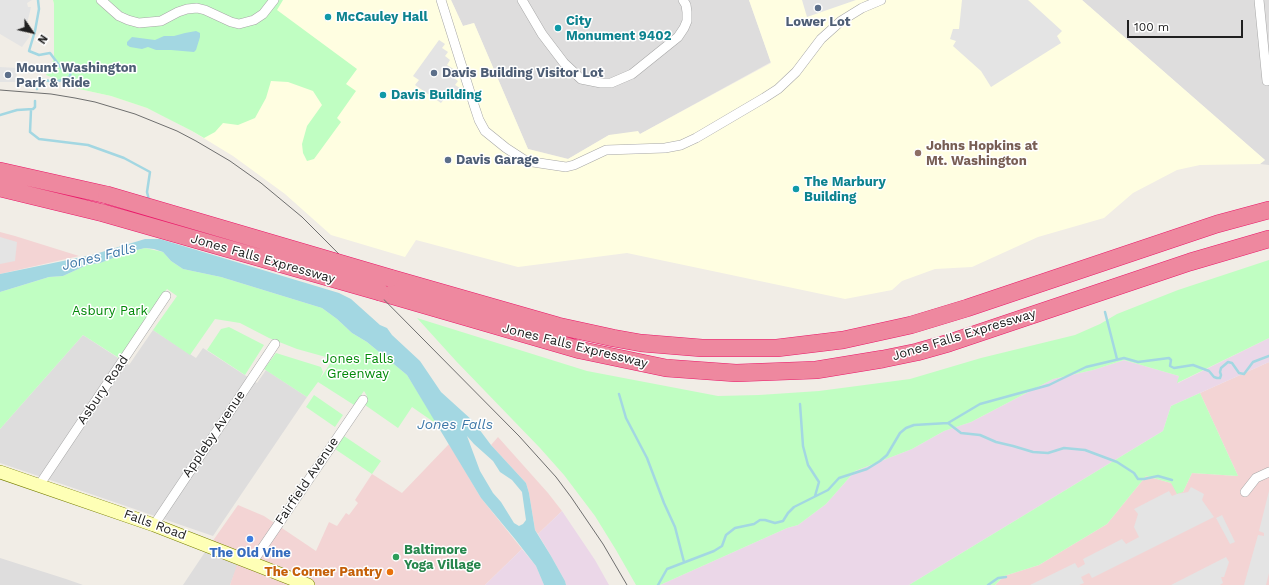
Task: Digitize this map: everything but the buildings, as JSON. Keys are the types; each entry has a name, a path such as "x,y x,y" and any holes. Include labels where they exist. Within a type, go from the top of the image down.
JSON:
{"highway":[{"name":"Jones Falls Expressway","path":"0,171 107,195 558,326 640,343 702,348 777,348 843,340 911,325 967,308 1202,229 1269,210"},
{"name":"Jones Falls Expressway","path":"0,188 103,213 580,350 666,368 700,371 736,372 816,370 851,365 917,352 949,343 1190,262 1269,239"}],"main road":[{"name":"Falls Road","path":"0,472 40,484 154,524 308,585"}],"street":[{"path":"101,0 119,16 139,23 161,21 178,12 197,8 239,24 254,20 263,14 274,0"},
{"path":"440,0 479,120 485,131 506,148 526,161 566,167 574,165 606,150 665,148 681,145 696,138 778,89 796,72 821,39 841,21 862,8 881,0"},
{"path":"522,0 542,34 564,63 581,79 601,83 611,83 632,74 678,37 687,21 688,12 683,0"},
{"path":"1259,0 1267,81"},
{"name":"Asbury Road","path":"40,484 166,296"},
{"name":"Appleby Avenue","path":"154,524 275,344"},
{"name":"Fairfield Avenue","path":"252,563 363,400"},
{"path":"1245,492 1256,478 1269,472"}],"shaded area":[{"path":"0,0 32,0 27,3 28,7 31,7 25,32 30,36 22,47 0,34"},
{"name":"Johns Hopkins at Mt. Washington","path":"53,0 451,0 463,26 474,23 528,149 568,159 609,135 638,131 640,134 771,63 749,0 1082,0 1265,160 1260,164 1200,165 1177,170 1133,193 1104,218 1038,237 972,267 935,269 902,281 892,290 845,299 627,253 518,267 416,240 405,257 331,235 285,194 233,156 164,116 147,108 111,96 79,89 46,75 54,59"},
{"path":"451,0 749,0 771,62 640,134 609,135 568,159 528,149 474,23 463,26"},
{"name":"Lower Lot","path":"802,0 856,0 807,17"},
{"path":"962,0 1028,0 1062,31 1057,36 1061,43 991,87 981,71 953,46 956,41 950,39 953,29 959,29"},
{"path":"1082,0 1269,0 1269,165 1260,164 1265,160"},
{"name":"Davis Building Visitor Lot","path":"439,40 445,44 442,48 448,52 445,56 450,60 447,65 455,70 451,76 458,81 455,85 460,88 453,97 448,94 441,103 415,85 419,80 413,76"},
{"name":"Mount Washington Park & Ride","path":"0,67 17,68 16,82 0,82"},
{"path":"0,232 15,236 79,256 0,274"},
{"path":"0,237 17,242 15,261 0,264"},
{"path":"153,330 196,358 203,348 257,383 266,370 307,397 213,536 0,463 0,429 83,335 129,365"},
{"path":"1269,338 1269,362 1171,406 1163,431 909,585 660,585 787,528 798,525 826,504 855,471 912,449 944,431 971,422 1053,379 1093,370 1124,360 1179,376 1178,383"},
{"path":"1269,362 1269,585 995,585 1004,576 1039,565 1107,524 1146,476 1171,483 1183,492 1192,473 1238,476 1200,393"},
{"path":"498,437 562,511 538,534 535,530 526,483 491,445"},
{"path":"449,444 481,498 522,549 485,585 230,585 237,565 205,552 238,505 264,516 316,551 329,522 337,526 346,513 349,515 358,503 355,500 372,474 402,493"},
{"path":"1191,487 1204,494 1202,500 1214,517 1092,578 1089,573 1081,577 1084,583 1079,585 1030,585 1075,563 1078,568 1085,564 1083,559 1122,539 1126,544 1139,537 1134,527 1138,514 1134,509 1169,491 1172,496 1188,492"},
{"path":"1269,491 1269,573 1266,585 1244,585 1258,535 1264,536 1264,533 1259,531"},
{"path":"562,511 595,560 609,585 566,585 538,534"},
{"path":"1222,515 1235,542 1230,544 1216,518"},
{"path":"522,549 536,566 544,585 485,585"},
{"path":"205,552 238,565 230,585 183,585"},
{"path":"1226,557 1229,562 1224,577 1221,577 1223,583 1220,585 1171,585"},
{"path":"0,558 66,579 83,585 0,585"}],"green space":[{"path":"53,0 283,0 277,10 357,69 346,84 356,91 337,118 341,122 314,159 307,161 303,153 302,144 307,126 322,105 313,91 288,82 271,81 266,98 255,118 238,125 223,123 215,132 204,138 147,108 111,96 79,89 46,75 54,59"},
{"name":"Asbury Park","path":"145,248 163,252 171,261 183,269 221,277 322,308 407,375 438,425 412,407 398,428 365,405 367,396 364,391 354,405 318,382 307,397 264,369 276,353 321,367 323,372 320,379 333,359 297,349 269,338 240,323 215,319 190,355 153,330 177,296 167,289 119,358 83,335 0,429 0,292 49,277 63,276 87,265 100,263 129,252"},
{"path":"1269,260 1269,338 1177,383 1179,376 1124,360 1093,370 1053,379 971,422 944,431 912,449 855,471 826,504 798,525 787,528 660,585 636,585 595,516 564,475 417,318 587,371 718,396 819,391 910,379 981,358 1075,335 1100,324 1117,314 1178,290"},
{"path":"229,327 264,345 245,375 207,350 221,329"},
{"path":"1200,393 1238,476 1192,473 1183,492 1177,494 1171,483 1146,476 1107,524 1039,565 1004,576 995,585 909,585 1163,431 1171,406"},
{"name":"Jones Falls Greenway","path":"314,395 343,415 335,427 306,407"},
{"path":"344,436 381,461 372,474 335,449"}],"water":[{"path":"196,31 200,33 200,37 194,52 156,50 148,47 142,49 127,45 127,42 132,37 155,40 164,36 174,36"},
{"name":"Jones Falls","path":"145,239 160,239 339,293 351,299 380,325 387,328 392,335 420,361 441,392 473,421 491,445 526,483 535,530 566,585 544,585 536,566 481,498 407,375 322,308 221,277 183,269 171,261 163,252 145,248 129,252 100,263 87,265 63,276 49,277 0,292 0,274 92,255","holes":["467,436 493,461 500,472 512,480 522,492 526,520 523,524 519,526 514,523 501,502 493,493 480,471"]}],"waterway":[{"path":"37,89 40,79 54,82 66,79 70,76 71,70 62,69 50,53 39,55 29,51 35,31 39,9 38,0"},
{"path":"0,115 17,110 33,109 35,107 35,101"},
{"path":"31,110 30,132 39,139 88,145 124,158 150,172 147,192 149,200"},
{"path":"1105,312 1117,359"},
{"path":"658,585 667,569 714,551 722,546 726,535 735,528 754,524 760,520 775,523 783,521 794,507 828,490 839,478 867,469 880,461 887,455 900,433 906,428 914,425 948,423 980,404 1049,385 1086,367 1124,358 1138,362 1169,358 1171,360 1170,366 1174,368 1193,365 1209,371 1214,377 1220,378 1221,368 1228,362 1232,363 1239,373 1244,374 1253,362 1269,356"},
{"path":"619,394 626,418 647,458 675,527 684,562"},
{"path":"800,404 803,446 808,465 819,482 815,496"},
{"path":"948,423 961,433 980,435 996,442 1033,452 1048,453 1064,448 1085,450 1117,462 1134,473 1138,479 1158,476 1172,480"},
{"path":"988,585 998,578 1006,577"}],"tram line":[{"path":"0,90 51,94 75,98 95,102 135,114 177,131 196,141 230,161 261,183 302,217 519,436 556,477 571,497 603,544 627,585"}],"place":[{"name":"Lower Lot","path":"818,8"},
{"name":"McCauley Hall","path":"328,17"},
{"name":"City Monument 9402","path":"558,28"},
{"name":"Davis Building Visitor Lot","path":"434,73"},
{"name":"Mount Washington Park & Ride","path":"8,75"},
{"name":"Davis Building","path":"383,95"},
{"name":"Johns Hopkins at Mt. Washington","path":"918,153"},
{"name":"Davis Garage","path":"448,160"},
{"name":"The Marbury Building","path":"796,189"},
{"name":"The Old Vine","path":"250,539"},
{"name":"Baltimore Yoga Village","path":"396,557"},
{"name":"The Corner Pantry","path":"390,572"}]}
